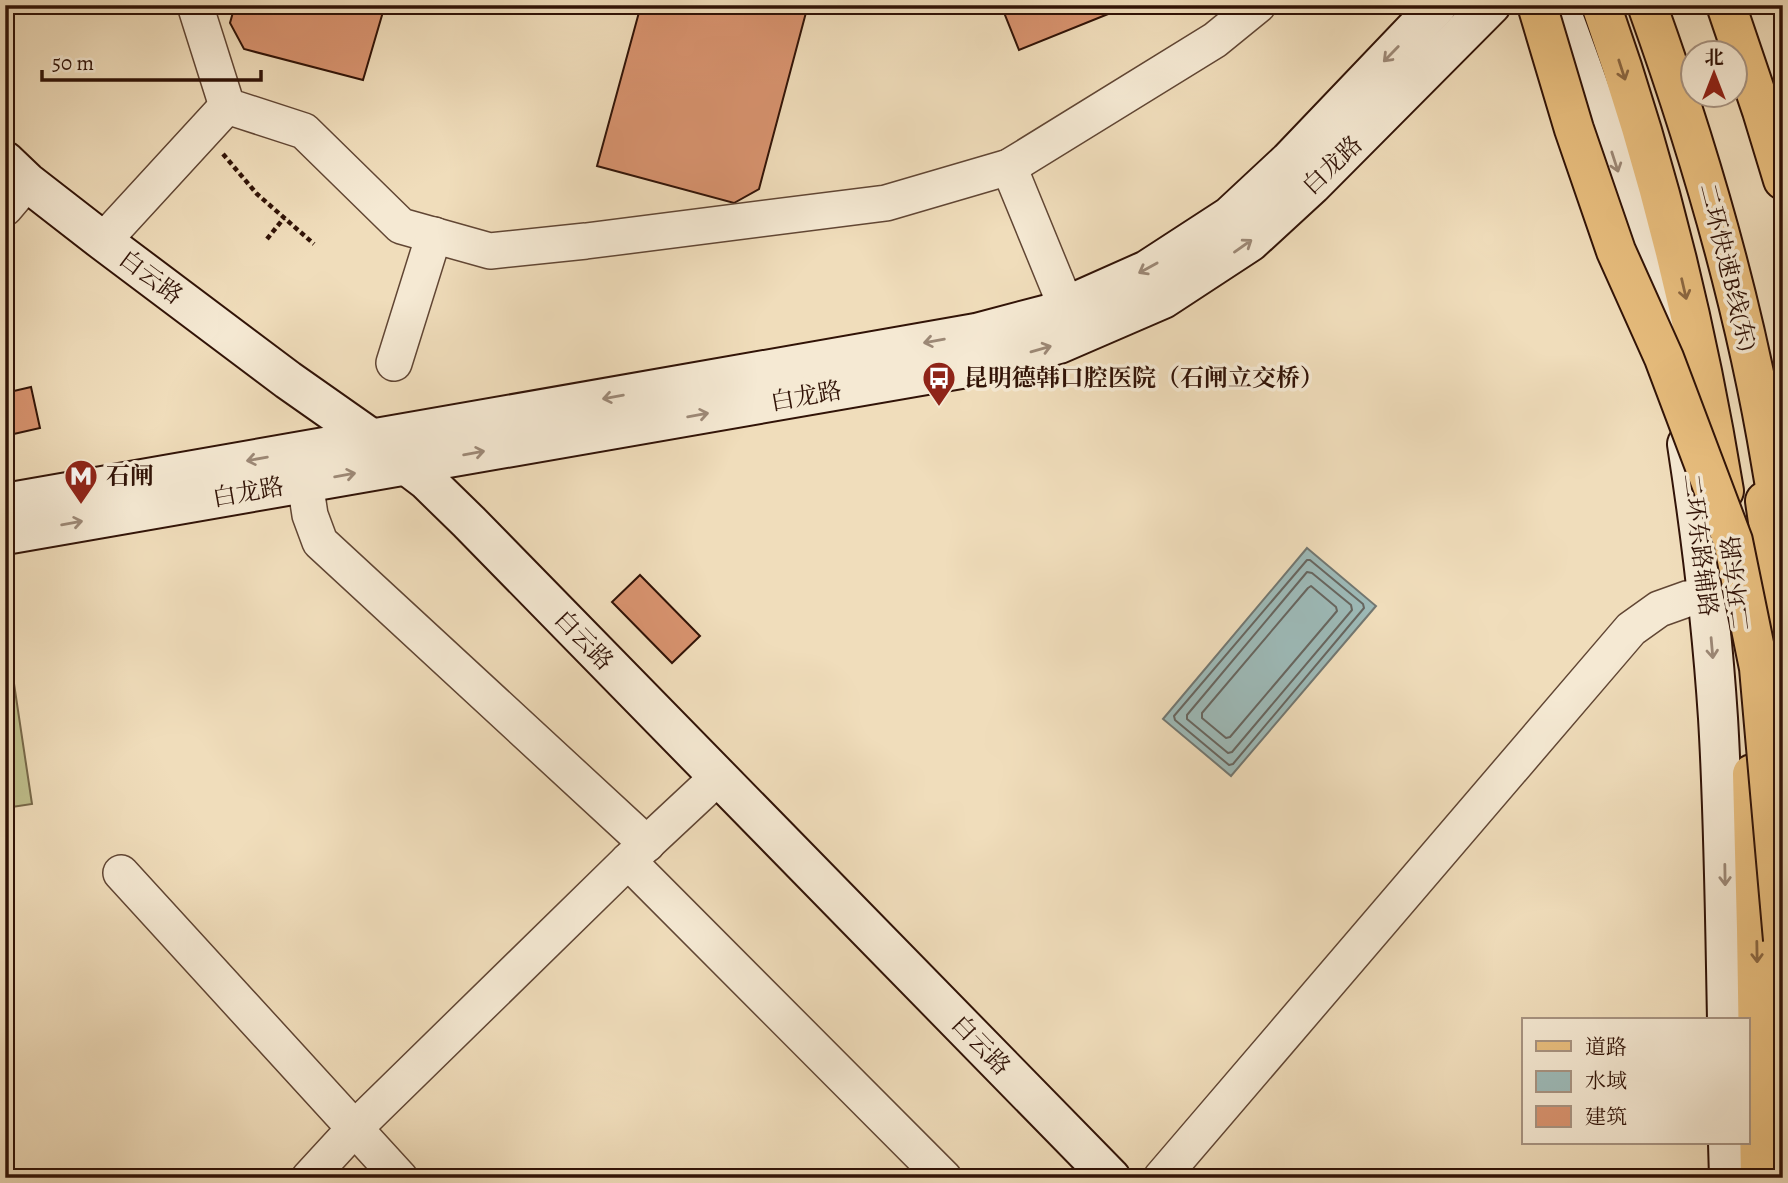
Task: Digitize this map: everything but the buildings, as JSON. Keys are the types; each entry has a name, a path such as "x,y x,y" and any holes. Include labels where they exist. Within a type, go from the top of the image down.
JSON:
{"main road":[{"name":"白龙路","path":"5,503 976,333 1048,314 1147,270 1230,216 1289,161 1438,5"},
{"name":"白龙路","path":"5,535 984,365 1059,344 1163,299 1250,242 1312,185 1491,5"},
{"path":"1537,5 1574,129 1616,250 1664,358 1733,541 1759,668 1783,940"},
{"name":"二环东路辅路","path":"1559,5 1611,152 1657,304 1686,442 1702,542 1718,717 1727,1018"},
{"name":"二环东路","path":"1601,5 1636,110 1680,274 1715,436 1731,542 1744,653 1752,782 1760,1178"},
{"name":"二环东路","path":"1645,5 1698,182 1738,347 1767,510 1783,648"},
{"name":"二环快速B线(东)","path":"1645,5 1692,135 1732,273 1757,382 1783,537"},
{"path":"1727,5 1783,171"},
{"path":"1727,5 1783,180"},
{"path":"1753,79 1783,140"},
{"name":"白云路","path":"12,184 103,241 426,480 1111,1178"},
{"path":"1728,1144 1729,1178"}],"street":[{"path":"195,5 227,106"},
{"path":"227,106 304,131 401,226 490,250 586,241 886,204 1009,167 1215,40 1258,5"},
{"path":"103,241 227,106"},
{"path":"1009,167 1066,306"},
{"path":"394,363 434,234"},
{"path":"305,482 310,515 320,542 638,852 944,1178"},
{"path":"1161,1178 1630,629 1659,609 1708,597"},
{"path":"309,1178 355,1128 718,777"},
{"path":"121,873 400,1178"}],"path":[{"path":"204,131 257,194 314,244"},
{"path":"267,239 284,218"}],"green space":[{"path":"13,677 32,804 5,808 5,678"}],"water":[{"path":"1307,548 1376,606 1231,776 1163,719"}],"place":[{"name":"昆明德韩口腔医院（石闸立交桥）","path":"939,408"},
{"name":"石闸","path":"81,506"}]}
